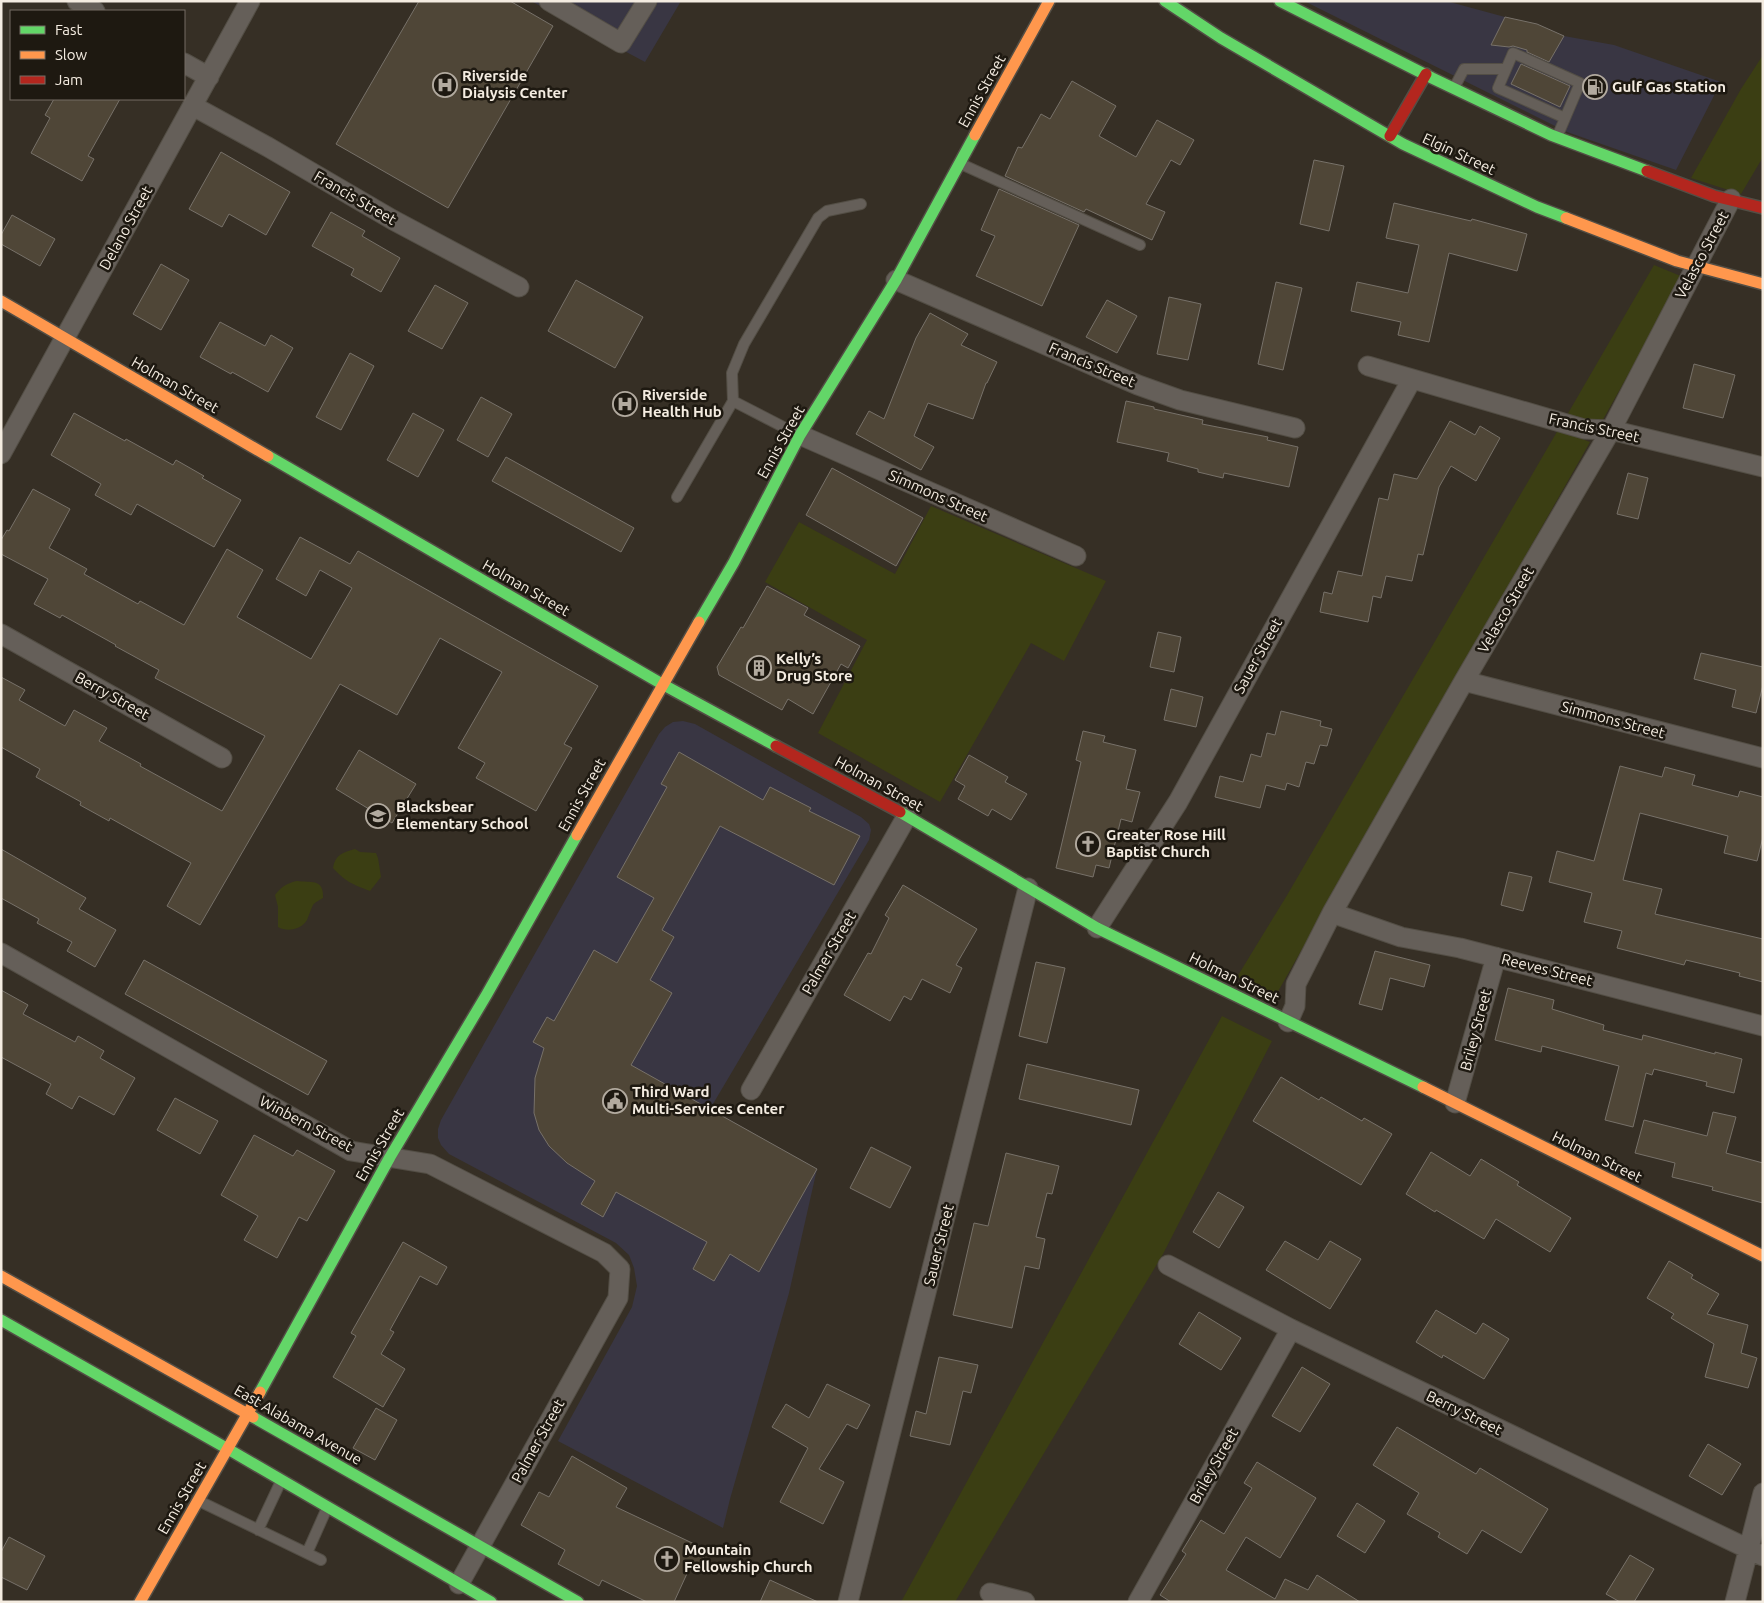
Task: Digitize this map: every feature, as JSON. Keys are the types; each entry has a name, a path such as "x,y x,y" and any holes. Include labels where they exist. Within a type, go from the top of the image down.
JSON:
{"street":[{"path":"77,1 93,10"},
{"name":"Delano Street","path":"1,454 66,339 250,1"},
{"path":"549,1 621,43 647,1"},
{"name":"Ennis Street","path":"140,1602 248,1414 390,1157 487,994 662,684 734,562 800,435 896,280 1049,1"},
{"name":"Elgin Street","path":"1165,1 1221,38 1390,136 1537,207 1696,267 1763,284"},
{"path":"1280,1 1557,138 1714,196 1763,208"},
{"path":"185,63 208,77"},
{"path":"1390,136 1426,74"},
{"name":"Francis Street","path":"193,106 268,147 393,220 519,287"},
{"name":"Velasco Street","path":"1288,1022 1295,1006 1296,984 1332,913 1464,681 1611,430 1732,199"},
{"name":"Francis Street","path":"896,280 1138,385 1180,400 1295,428"},
{"name":"Holman Street","path":"1,301 662,684 907,816 1097,928 1763,1256"},
{"name":"Francis Street","path":"1368,366 1584,429 1611,430 1763,467"},
{"name":"Sauer Street","path":"1097,928 1178,802 1412,379"},
{"name":"Simmons Street","path":"800,435 1076,556"},
{"name":"Berry Street","path":"1,634 222,758"},
{"name":"Simmons Street","path":"1464,681 1763,758"},
{"name":"Palmer Street","path":"751,1090 907,816"},
{"name":"Sauer Street","path":"848,1602 1028,888"},
{"name":"Reeves Street","path":"1332,913 1401,937 1460,948 1763,1026"},
{"name":"Winbern Street","path":"1,953 351,1152 430,1164 604,1253 620,1269 618,1298"},
{"name":"Briley Street","path":"1455,1104 1496,957"},
{"name":"Berry Street","path":"1168,1265 1291,1330 1755,1553"},
{"name":"East Alabama Avenue","path":"1,1276 578,1602"},
{"name":"Palmer Street","path":"459,1584 618,1298"},
{"path":"1,1320 491,1602"},
{"name":"Briley Street","path":"1138,1602 1291,1330"},
{"path":"1735,1602 1755,1553 1763,1493"},
{"path":"990,1593 1025,1602"}],"lane":[{"path":"1557,138 1580,83 1513,53 1498,88 1565,118"},
{"path":"1454,88 1464,69 1506,69"},
{"path":"959,163 1140,245"},
{"path":"677,497 733,401 732,373 744,344 818,218 828,211 861,204"},
{"path":"733,401 800,435"},
{"path":"258,1530 282,1480"},
{"path":"198,1501 321,1560"},
{"path":"307,1554 327,1507"}],"shaded area":[{"path":"531,1 681,1 645,62"},
{"name":"Gulf Gas Station","path":"1304,1 1446,1 1537,24 1564,36 1614,45 1721,82 1676,170 1567,132"},
{"path":"683,721 695,724 861,817 869,824 871,830 869,840 710,1109 817,1169 789,1293 723,1528 558,1441 632,1307 637,1286 634,1268 629,1255 616,1243 449,1154 438,1138 441,1120 659,734 673,722"}],"green space":[{"path":"1763,55 1763,157 1741,194 1691,178 1741,89"},
{"path":"1654,265 1683,277 1601,423 1567,415"},
{"path":"1558,430 1590,442 1276,995 1237,977 1286,897"},
{"path":"931,506 1106,581 1064,661 1031,643 940,802 818,733 867,640 765,582 799,522 895,574"},
{"path":"355,849 360,852 376,853 378,858 381,877 370,891 350,882 333,868 340,855"},
{"path":"297,881 319,884 323,892 323,898 313,905 307,920 301,926 290,930 282,929 278,927 278,907 275,895 284,886"},
{"path":"1222,1016 1272,1041 1163,1254 955,1602 901,1602"}],"building":[{"name":"Riverside Dialysis Center","path":"419,1 510,1 553,26 448,208 336,144"},
{"path":"1505,17 1537,24 1564,36 1549,62 1527,52 1527,50 1513,46 1491,45"},
{"path":"1521,64 1570,86 1560,107 1511,84"},
{"path":"1072,81 1116,106 1099,136 1136,157 1157,120 1194,140 1180,165 1171,160 1146,204 1165,212 1152,240 1086,209 1084,212 1005,176 1018,147 1022,148 1041,114 1050,119"},
{"path":"53,100 119,100 88,156 94,159 82,181 31,153 50,118 45,115"},
{"path":"221,152 290,192 266,235 229,214 222,227 189,209"},
{"path":"1314,160 1344,166 1329,231 1300,224"},
{"path":"999,189 1079,225 1042,306 976,276 995,236 981,230"},
{"path":"1394,203 1471,221 1472,219 1527,234 1517,271 1449,253 1429,342 1398,335 1401,322 1351,311 1357,282 1408,293 1419,245 1386,238"},
{"path":"331,212 365,231 362,236 400,258 381,292 351,275 354,269 312,246"},
{"path":"12,215 55,239 40,266 1,244 1,235"},
{"path":"161,264 189,280 161,330 133,314"},
{"path":"576,280 643,317 615,368 548,331"},
{"path":"1276,282 1302,288 1283,370 1258,364"},
{"path":"435,285 468,303 442,349 408,331"},
{"path":"1169,297 1201,304 1188,360 1157,354"},
{"path":"1107,300 1137,316 1117,353 1086,337"},
{"path":"930,313 968,334 961,345 997,362 986,383 973,419 928,403 914,436 934,447 921,470 856,434 869,411 884,419 916,338"},
{"path":"220,322 265,346 271,335 293,348 268,392 200,357"},
{"path":"350,353 374,366 341,430 316,417"},
{"path":"1694,364 1735,375 1723,418 1683,408"},
{"path":"481,397 512,414 488,457 457,440"},
{"path":"1126,401 1203,420 1202,424 1268,437 1267,440 1298,447 1289,487 1224,473 1223,478 1198,472 1198,469 1167,461 1169,453 1117,442"},
{"path":"74,413 173,465 176,460 204,476 202,478 241,500 214,547 137,504 131,515 95,495 101,484 51,455"},
{"path":"413,413 444,430 418,477 387,460"},
{"path":"1450,421 1475,435 1480,426 1500,438 1476,481 1451,466 1439,487 1423,555 1418,554 1412,581 1386,576 1381,598 1373,596 1368,622 1320,612 1324,592 1332,594 1338,571 1362,576 1379,498 1388,500 1394,474 1417,479"},
{"path":"506,457 634,528 621,552 492,481"},
{"path":"832,468 923,518 896,566 806,515"},
{"path":"1628,473 1648,478 1638,519 1617,514"},
{"path":"33,489 70,509 49,548 87,569 84,574 138,604 140,601 184,625 227,549 263,570 237,617 311,659 352,588 320,570 306,596 276,579 300,537 350,564 358,551 598,686 564,744 572,748 536,811 476,778 485,763 458,748 502,672 440,638 397,715 340,684 200,925 167,906 191,863 110,818 109,821 80,805 81,802 36,777 40,769 1,747 1,677 25,690 19,700 65,726 74,710 107,728 99,741 222,811 265,736 155,678 159,670 116,645 62,615 60,618 34,604 48,579 1,554 1,540 7,530 9,531"},
{"path":"767,586 808,608 804,615 860,646 848,668 841,664 813,714 788,699 782,710 719,675 717,667 741,627 743,628"},
{"path":"1158,632 1181,637 1174,672 1150,667"},
{"path":"1701,653 1763,667 1763,685 1756,713 1732,707 1736,690 1694,679"},
{"path":"1171,689 1203,697 1196,727 1164,720"},
{"path":"1281,711 1321,721 1320,726 1332,729 1327,746 1320,745 1314,764 1306,762 1299,787 1287,783 1285,790 1266,785 1260,808 1215,797 1220,776 1243,782 1251,754 1261,757 1267,733 1275,735"},
{"name":"Greater Rose Hill Baptist Church","path":"1083,731 1105,736 1103,742 1136,750 1126,789 1140,792 1132,822 1121,819 1109,868 1096,865 1093,877 1056,868 1081,762 1076,760"},
{"path":"359,750 416,784 392,823 336,789"},
{"name":"Third Ward Multi-Services Center","path":"679,752 763,800 770,787 811,808 809,811 860,836 834,885 720,826 662,930 674,937 650,980 672,993 631,1065 817,1169 759,1272 730,1254 714,1281 693,1269 707,1242 616,1192 603,1217 581,1204 595,1181 567,1163 549,1146 539,1130 534,1113 535,1078 544,1048 533,1042 547,1017 554,1021 594,950 617,963 654,898 617,877 667,787 661,784"},
{"path":"969,755 1008,777 1005,782 1027,794 1011,820 992,809 988,816 958,799 965,786 955,780"},
{"path":"1620,766 1662,777 1665,767 1695,775 1692,785 1738,797 1740,791 1763,797 1763,837 1757,861 1724,853 1728,836 1640,813 1623,880 1662,889 1655,914 1763,939 1763,982 1739,976 1740,973 1686,960 1684,965 1617,948 1622,931 1584,922 1592,893 1549,882 1557,851 1594,861"},
{"path":"1,849 86,898 79,909 116,930 95,967 67,951 72,942 37,923 39,919 1,898"},
{"path":"1509,872 1532,877 1523,911 1501,905"},
{"path":"903,885 977,929 956,965 962,968 950,993 922,979 911,1000 904,996 890,1021 844,995 868,953 871,954 889,918 885,915"},
{"path":"1375,951 1430,965 1424,987 1390,978 1382,1010 1359,1004"},
{"path":"144,960 327,1061 308,1095 125,994"},
{"path":"1036,962 1065,968 1047,1043 1019,1036"},
{"path":"1508,988 1554,1000 1552,1009 1604,1025 1603,1030 1642,1040 1643,1035 1715,1054 1715,1052 1742,1059 1734,1093 1706,1086 1707,1082 1654,1069 1652,1075 1646,1073 1633,1127 1605,1120 1619,1066 1542,1046 1541,1052 1495,1040"},
{"path":"1,990 28,1005 23,1014 75,1042 78,1036 104,1051 100,1058 135,1078 114,1115 79,1096 72,1109 46,1094 51,1084 1,1057"},
{"path":"1027,1064 1139,1090 1131,1125 1019,1099"},
{"path":"1281,1077 1319,1100 1321,1097 1362,1121 1364,1118 1392,1134 1361,1185 1253,1121"},
{"path":"175,1098 218,1121 200,1154 157,1130"},
{"path":"1713,1112 1736,1117 1726,1153 1763,1163 1763,1203 1712,1190 1713,1187 1672,1177 1675,1163 1635,1153 1644,1120 1707,1136"},
{"path":"254,1135 293,1156 297,1150 335,1171 307,1221 299,1217 277,1258 244,1240 258,1216 221,1195"},
{"path":"871,1147 911,1167 890,1208 850,1188"},
{"path":"1431,1152 1470,1176 1481,1159 1519,1182 1517,1185 1571,1218 1550,1252 1496,1219 1484,1239 1406,1194"},
{"path":"1006,1153 1059,1166 1052,1194 1047,1193 1036,1237 1045,1239 1039,1269 1025,1266 1012,1328 953,1315 974,1223 988,1226"},
{"path":"1218,1192 1244,1207 1219,1248 1193,1232"},
{"path":"1285,1241 1318,1260 1330,1241 1361,1259 1330,1309 1266,1270"},
{"path":"403,1242 447,1267 437,1285 420,1276 390,1330 394,1332 381,1354 405,1369 383,1407 333,1377 356,1336 351,1333"},
{"path":"1669,1261 1693,1275 1691,1278 1719,1294 1707,1314 1748,1325 1741,1353 1757,1358 1748,1388 1705,1377 1714,1344 1671,1318 1674,1314 1647,1298"},
{"path":"1436,1310 1476,1334 1483,1323 1509,1339 1484,1379 1443,1355 1442,1358 1416,1342"},
{"path":"1199,1312 1241,1338 1221,1370 1179,1344"},
{"path":"939,1357 978,1365 971,1393 963,1391 950,1445 910,1436 916,1411 926,1414"},
{"path":"1302,1367 1330,1384 1300,1432 1272,1416"},
{"path":"827,1384 870,1405 857,1429 847,1424 819,1469 844,1482 823,1524 780,1502 808,1448 772,1427 786,1404 809,1418"},
{"path":"376,1408 397,1420 375,1460 353,1448"},
{"path":"1397,1427 1476,1474 1480,1468 1548,1509 1521,1553 1482,1530 1467,1554 1438,1537 1440,1533 1407,1514 1419,1493 1373,1465"},
{"path":"1708,1444 1741,1464 1722,1495 1689,1476"},
{"path":"572,1456 627,1488 616,1507 707,1550 697,1571 690,1567 674,1602 647,1602 602,1580 599,1586 558,1564 565,1550 521,1525 539,1492 549,1497"},
{"path":"1257,1462 1316,1498 1280,1558 1246,1537 1226,1570 1275,1599 1285,1579 1308,1590 1317,1575 1360,1602 1171,1602 1160,1595 1186,1554 1182,1551 1201,1520 1224,1534 1252,1488 1244,1483"},
{"path":"1357,1503 1385,1521 1365,1553 1337,1536"},
{"path":"9,1537 45,1556 27,1590 1,1577 1,1552"},
{"path":"1630,1555 1654,1569 1634,1602 1620,1602 1606,1594"},
{"path":"770,1580 818,1602 760,1602"}],"traffic: fast":[{"path":"1165,1 1221,38 1403,144 1537,207 1566,218"},
{"path":"1280,1 1432,78 1551,135 1647,171"},
{"path":"699,622 734,562 800,435 896,280 975,135"},
{"path":"268,456 662,684 776,746"},
{"path":"900,812 1097,928 1423,1087"},
{"path":"260,1392 390,1157 487,994 577,835"},
{"path":"1,1320 491,1602"},
{"path":"253,1417 578,1602"}],"traffic: slow":[{"path":"975,135 1049,1"},
{"path":"1566,218 1677,261 1763,284"},
{"path":"1,301 268,456"},
{"path":"577,835 699,622"},
{"path":"1423,1087 1763,1256"},
{"path":"1,1276 253,1417"},
{"path":"140,1602 260,1392"}],"traffic: jam":[{"path":"1390,136 1426,74"},
{"path":"1647,171 1714,196 1763,208"},
{"path":"776,746 900,812"}],"place":[{"name":"Riverside Dialysis Center","path":"445,85"},
{"name":"Gulf Gas Station","path":"1595,87"},
{"name":"Riverside Health Hub","path":"625,404"},
{"name":"Kelly’s Drug Store","path":"759,668"},
{"name":"Blacksbear Elementary School","path":"378,816"},
{"name":"Greater Rose Hill Baptist Church","path":"1088,844"},
{"name":"Third Ward Multi-Services Center","path":"615,1101"},
{"name":"Mountain Fellowship Church","path":"667,1559"}]}
